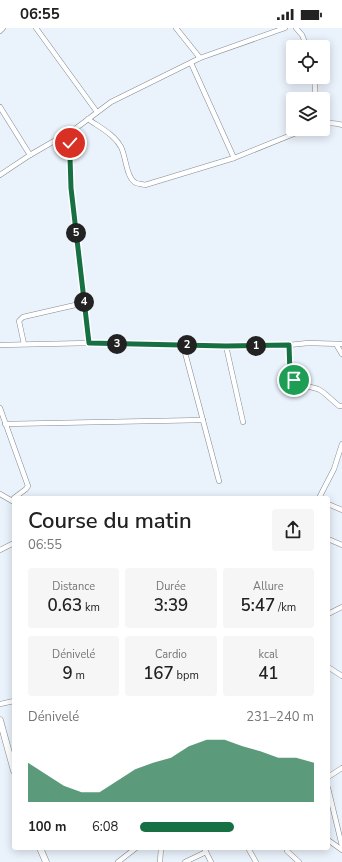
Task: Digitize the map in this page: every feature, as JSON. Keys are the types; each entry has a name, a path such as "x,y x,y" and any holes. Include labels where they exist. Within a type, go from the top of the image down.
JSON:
{"main road":[{"path":"0,720 12,754"},
{"path":"41,850 46,862"}],"street":[{"path":"36,28 97,112"},
{"path":"176,28 200,58"},
{"path":"0,175 30,155 75,129 111,102 200,58 285,28"},
{"path":"296,28 304,40"},
{"path":"191,63 234,158"},
{"path":"0,107 30,155"},
{"path":"88,119 111,134 121,147 131,177 137,184 145,185 234,158 289,136"},
{"path":"330,123 338,123 342,125"},
{"path":"75,129 70,143 71,188 89,343"},
{"path":"24,344 19,321 23,317 84,303"},
{"path":"0,345 89,343 226,346 289,345 308,343 342,344"},
{"path":"336,344 342,354"},
{"path":"183,345 219,481"},
{"path":"289,345 290,374 294,380 299,384 318,389 338,406 342,406"},
{"path":"226,346 243,422"},
{"path":"0,408 28,486 18,496"},
{"path":"5,424 203,420"},
{"path":"320,496 334,469 342,444"},
{"path":"0,494 12,500"},
{"path":"330,505 342,510"},
{"path":"330,539 342,545"},
{"path":"0,550 12,544"},
{"path":"330,612 342,607"},
{"path":"330,668 342,676"},
{"path":"0,704 12,701"},
{"path":"330,777 342,768"},
{"path":"330,797 341,847"},
{"path":"330,841 341,847"},
{"path":"118,862 133,850"},
{"path":"160,862 161,850"},
{"path":"185,862 205,850 211,862"},
{"path":"249,850 256,862"},
{"path":"287,850 299,862"}],"route":[{"path":"70,143 71,188 89,343 226,346 289,345 290,374 294,380"}]}
